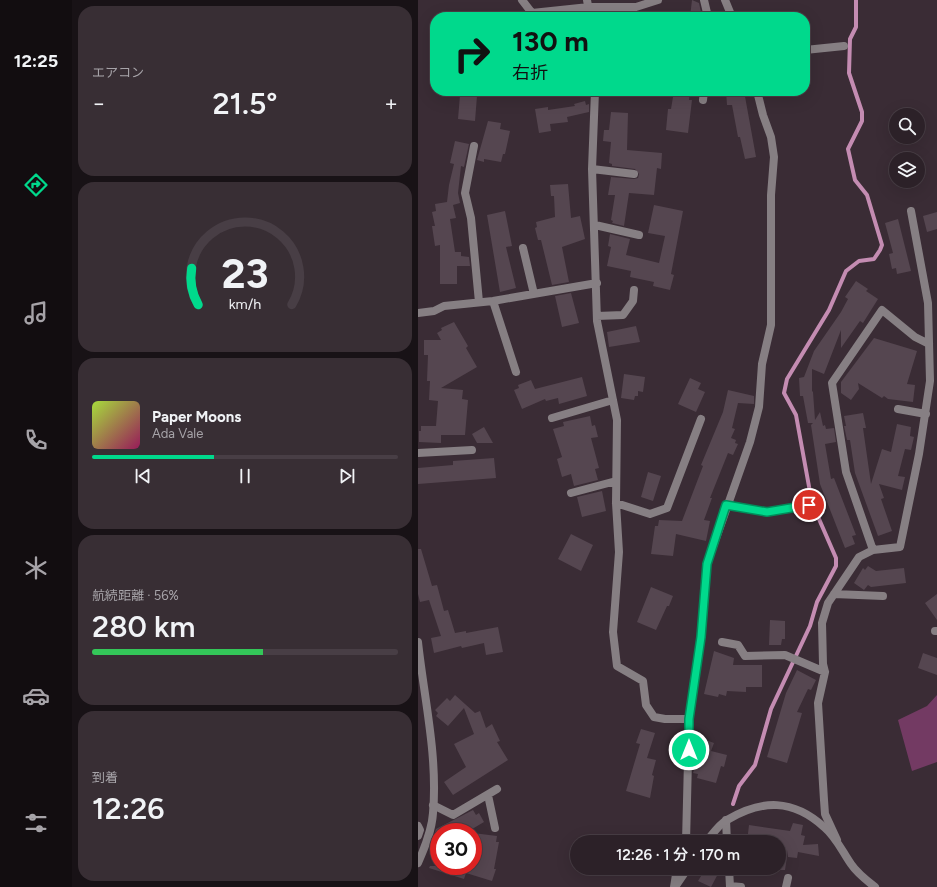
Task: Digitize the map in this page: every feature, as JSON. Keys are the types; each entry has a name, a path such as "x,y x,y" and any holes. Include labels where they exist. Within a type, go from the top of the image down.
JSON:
{"street":[{"path":"522,0 531,12"},
{"path":"538,12 588,3 636,7 658,0"},
{"path":"704,0 707,12"},
{"path":"725,0 730,12"},
{"path":"810,49 844,46"},
{"path":"595,96 592,169 597,316 617,420 616,503 619,552 613,632 617,666 643,681 646,705 654,717 665,719 689,719"},
{"path":"703,96 703,100"},
{"path":"686,835 689,719 701,637 707,564 726,505 750,442 759,407 762,364 771,326 771,195 774,157 771,137 758,96"},
{"path":"474,146 464,193 470,218 479,302"},
{"path":"592,169 634,174"},
{"path":"875,887 860,875 851,864 840,846 825,814 818,703 825,672 823,664 822,624 828,603 859,557 873,550 900,547 926,414 934,382 929,344 928,303 911,211"},
{"path":"594,225 639,235"},
{"path":"523,248 534,294"},
{"path":"418,313 434,311 444,306 534,294 597,283"},
{"path":"597,316 623,315 633,301 634,290"},
{"path":"493,300 516,372"},
{"path":"873,550 846,472 832,382 882,310 915,337 929,344"},
{"path":"552,418 613,400"},
{"path":"898,410 926,414"},
{"path":"616,503 650,514 667,508 701,419"},
{"path":"418,453 472,450"},
{"path":"571,493 616,481"},
{"path":"726,505 767,512 809,505"},
{"path":"834,594 883,596"},
{"path":"418,642 433,757 433,814 425,847 418,863"},
{"path":"722,642 738,645 745,656 785,655 825,672"},
{"path":"433,805 453,815 497,789"},
{"path":"488,794 495,828"},
{"path":"712,835 726,820 758,807 775,804 791,807 806,813 825,827 840,846"},
{"path":"726,820 727,835"},
{"path":"418,826 420,830 418,836"},
{"path":"675,887 676,875"},
{"path":"675,887 683,875"},
{"path":"729,875 730,886 741,887"},
{"path":"786,887 788,878"}],"shaded area":[{"path":"937,695 937,762 912,771 898,720 927,706"}],"building":[{"path":"692,0 699,3 701,12 691,12"},
{"path":"460,96 477,96 475,121 458,119"},
{"path":"673,96 689,96 689,100 692,100 688,133 666,130 668,109 671,109"},
{"path":"726,96 745,96 756,157 745,159 740,137 738,137 732,105 727,105"},
{"path":"585,101 586,105 589,104 589,112 567,117 568,122 550,124 551,131 539,133 535,109 548,107 548,110 575,106 574,104"},
{"path":"611,112 628,113 627,150 662,153 661,169 657,168 654,195 629,193 624,226 612,223 613,221 611,220 615,195 608,195 611,177 634,179 638,178 639,174 635,169 612,166 612,164 609,163 611,142 603,141 604,130 609,130"},
{"path":"488,121 501,123 500,129 510,131 505,154 503,154 501,162 484,159 484,162 477,160"},
{"path":"455,141 469,144 464,167 461,166 458,193 460,203 453,205 456,218 450,219 455,252 461,252 461,256 469,257 470,266 457,266 457,284 440,284 440,245 435,246 432,226 435,226 432,212 436,211 435,204 447,202 454,164 450,163"},
{"path":"568,184 571,218 580,216 585,239 562,247 569,282 552,285 541,240 538,240 535,228 537,227 536,222 555,217 554,196 551,196 550,185"},
{"path":"654,205 683,211 671,274 674,275 670,290 653,286 654,282 630,277 631,271 607,266 611,247 608,246 610,234 630,239 626,255 659,263 665,236 648,233"},
{"path":"505,211 512,246 506,247 516,288 500,292 487,215"},
{"path":"937,212 937,229 927,232 923,216"},
{"path":"898,219 911,271 897,274 896,268 892,269 889,254 893,253 885,223"},
{"path":"856,281 868,289 866,291 878,299 863,323 860,321 841,348 841,330 824,374 812,369 812,391 815,420 820,412 823,426 825,425 826,429 834,428 836,442 825,444 831,479 834,478 856,535 852,536 855,544 845,548 820,484 811,425 813,423 808,423 803,396 800,396 799,378 804,377 814,351 841,312 848,299 845,297"},
{"path":"571,293 579,323 562,327 555,296"},
{"path":"454,322 468,346 466,348 477,367 441,388 463,390 462,399 468,400 465,435 441,435 441,443 419,442 419,431 421,431 421,426 436,426 438,401 429,400 430,381 427,381 428,355 424,355 424,340 441,340 437,333 442,330 441,328"},
{"path":"636,326 640,342 609,347 607,332"},
{"path":"874,338 917,351 907,384 915,385 913,402 888,399 884,396 882,398 858,383 859,389 851,400 841,393 841,382"},
{"path":"624,374 645,377 643,392 638,391 638,396 635,396 634,400 621,398"},
{"path":"582,377 587,396 559,404 558,398 546,401 545,399 522,409 514,390 519,388 518,385 531,380 535,389"},
{"path":"690,378 701,383 698,389 705,392 696,412 678,404"},
{"path":"728,390 754,396 754,404 738,403 732,428 735,429 731,438 736,440 735,443 738,444 733,455 728,453 710,498 712,498 704,520 710,521 706,541 676,534 673,556 651,554 655,526 658,526 659,520 682,521 703,466 701,465 723,412"},
{"path":"863,413 866,428 863,428 871,484 882,449 891,452 897,424 911,427 910,436 914,437 911,450 905,449 898,476 905,477 902,490 879,484 884,498 881,499 892,531 878,536 855,473 850,440 847,440 844,426 846,426 844,416"},
{"path":"590,416 592,426 595,425 598,437 591,438 599,468 595,469 598,480 574,486 571,474 562,477 557,459 562,457 553,429 564,426 563,422"},
{"path":"484,427 493,443 477,443 472,434"},
{"path":"494,458 496,478 418,484 418,468 453,465 453,461"},
{"path":"648,472 661,476 653,501 641,497"},
{"path":"602,491 606,511 582,517 577,497"},
{"path":"571,534 593,545 581,571 558,559"},
{"path":"418,549 421,549 432,586 437,585 444,611 448,610 455,633 466,631 466,633 498,627 503,652 486,655 484,643 462,648 461,646 434,653 431,638 441,636 429,600 420,602 418,594"},
{"path":"868,566 876,571 904,568 906,583 871,587 868,585 864,590 854,583 863,568 865,570"},
{"path":"651,587 673,596 656,630 637,622"},
{"path":"937,594 937,620 925,603"},
{"path":"770,620 785,621 785,639 782,639 781,645 769,645"},
{"path":"714,651 734,658 733,665 762,665 762,687 746,687 746,692 727,691 726,696 719,694 718,697 704,694"},
{"path":"923,653 937,658 937,675 918,668"},
{"path":"797,670 816,680 811,690 808,689 797,712 802,713 787,763 767,757 786,693"},
{"path":"455,695 475,713 480,711 486,728 492,724 500,741 497,742 508,760 453,795 444,782 466,767 454,744 474,734 464,708 448,726 436,716 438,713 435,710 447,698 450,701"},
{"path":"641,729 655,733 647,758 656,760 652,775 654,776 650,798 626,791 640,744 636,743"},
{"path":"703,739 714,743 711,751 727,755 724,767 721,766 716,783 697,778 698,774 693,773"},
{"path":"473,810 476,815 479,813 484,822 448,823"},
{"path":"793,823 803,825 801,835 805,836 803,845 818,844 819,856 798,852 797,858 788,857 788,850 786,863 786,835 748,835 749,825 790,831"},
{"path":"482,834 497,836 496,842 499,842 494,869 496,869 492,881 472,875 482,875"},
{"path":"451,875 465,875 464,879"},
{"path":"702,875 717,875 711,887 698,881"}],"waterway":[{"path":"733,804 739,786 755,765 771,709 810,626 817,602 836,566 836,558 812,503 796,415 784,393 787,379 829,310 846,271 859,261 874,259 882,245 867,195 855,180 848,149 862,121 862,112 849,73 850,39 856,27 856,0"}],"route":[{"path":"689,750 689,719 701,637 707,564 726,505 767,512 809,505"}]}
